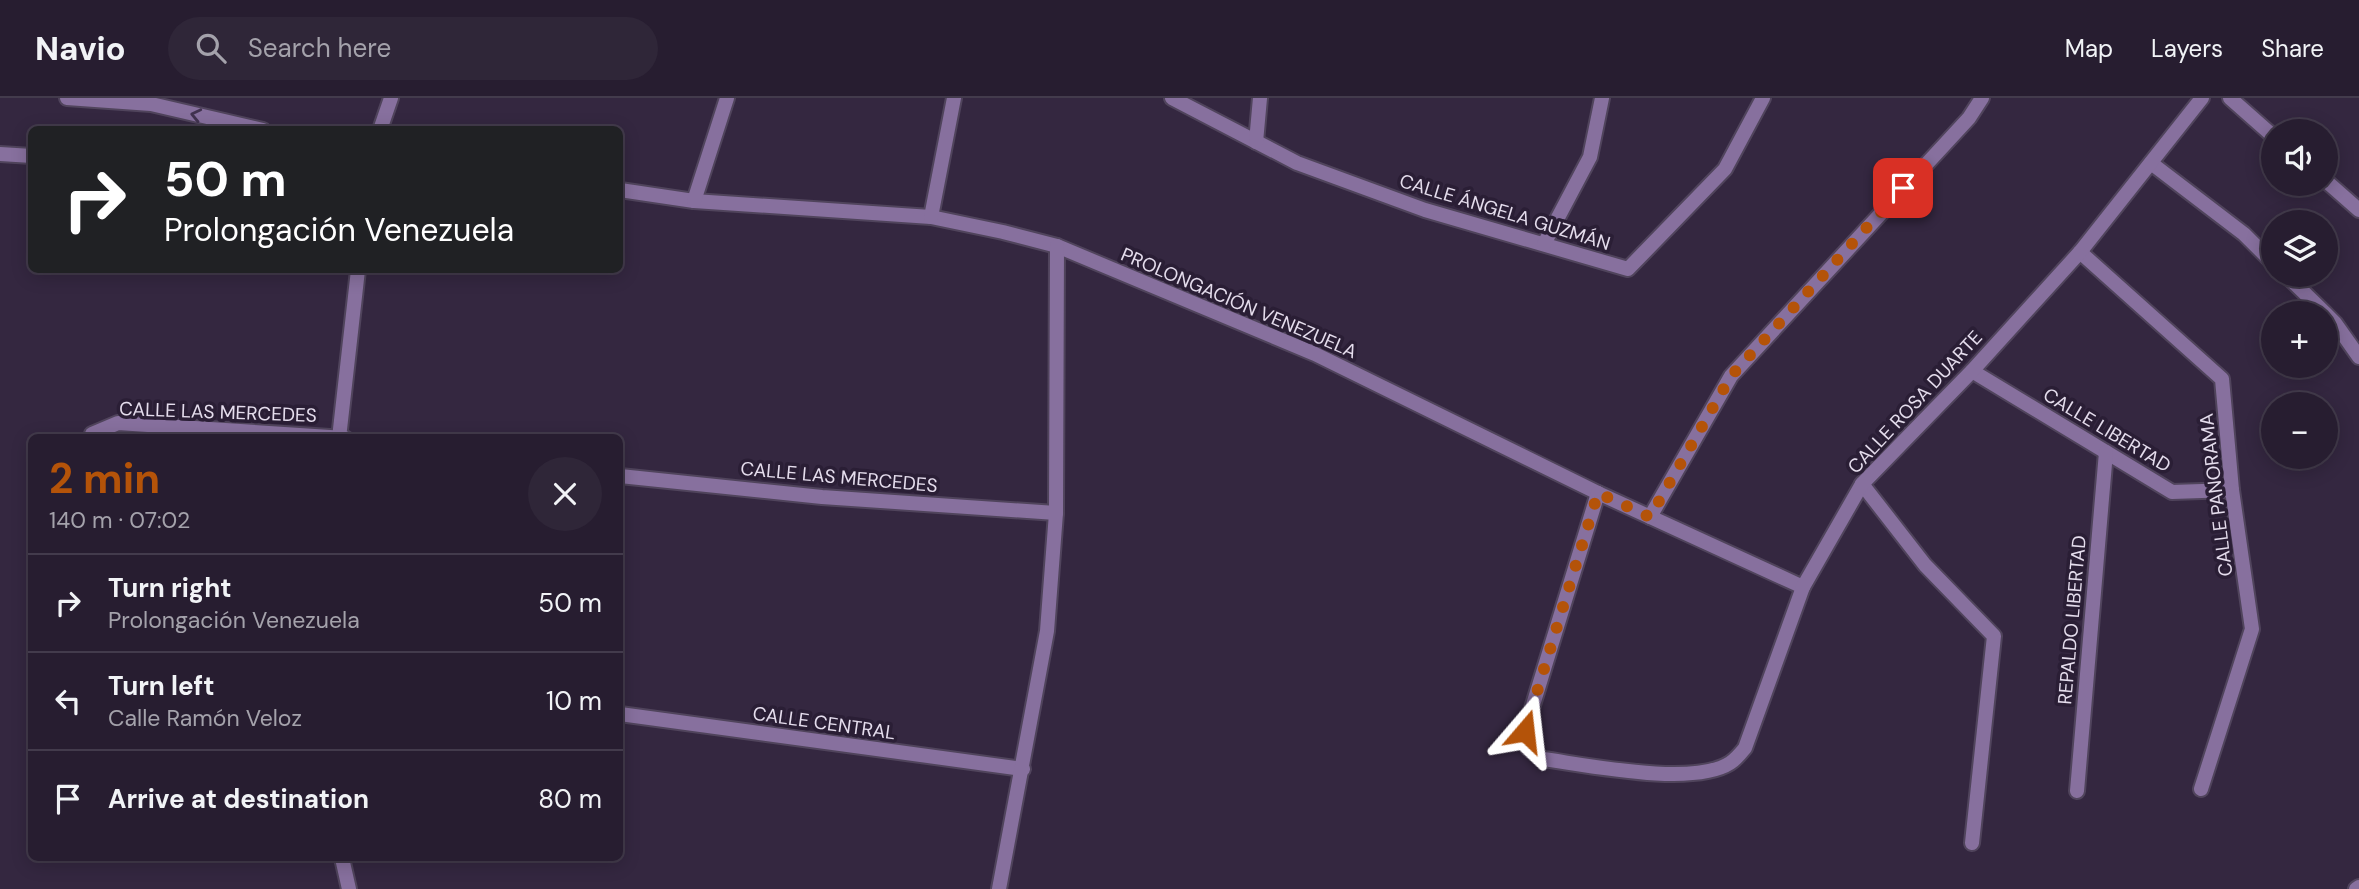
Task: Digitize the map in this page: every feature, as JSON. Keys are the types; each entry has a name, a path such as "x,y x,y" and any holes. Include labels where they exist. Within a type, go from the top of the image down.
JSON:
{"street":[{"path":"67,98 150,104 246,126"},
{"path":"381,126 391,98"},
{"path":"694,201 727,98"},
{"path":"931,217 954,98"},
{"name":"CALLE ÁNGELA GUZMÁN","path":"1172,98 1297,163 1424,210 1628,269 1725,169 1763,98"},
{"path":"1256,142 1260,98"},
{"path":"1544,244 1590,158 1602,98"},
{"path":"1650,517 1731,376 1969,118 1982,98"},
{"name":"CALLE ROSA DUARTE","path":"1598,493 1525,731 1528,748 1543,759 1656,774 1706,772 1730,764 1745,748 1803,587 1862,484 1972,371 2080,252 2202,98"},
{"path":"2230,98 2261,125"},
{"path":"0,154 28,156"},
{"path":"2151,163 2244,234 2261,251"},
{"name":"PROLONGACIÓN VENEZUELA","path":"623,190 694,201 931,217 1058,246 1315,354 1598,493 1803,587"},
{"path":"2338,192 2359,210"},
{"path":"999,889 1047,631 1056,513 1058,246"},
{"name":"CALLE PANORAMA","path":"2080,252 2222,379 2232,490 2252,629 2201,789"},
{"path":"339,434 358,273"},
{"path":"2299,287 2313,301"},
{"path":"2338,327 2359,357"},
{"name":"CALLE LIBERTAD","path":"1972,371 2172,492 2232,490"},
{"name":"CALLE LAS MERCEDES","path":"95,434 118,423 292,434"},
{"name":"REPALDO LIBERTAD","path":"2077,791 2106,452"},
{"name":"CALLE LAS MERCEDES","path":"623,476 822,497 1056,513"},
{"path":"1862,484 1925,565 1993,636 1972,843"},
{"name":"CALLE CENTRAL","path":"623,714 1023,769"},
{"path":"343,861 349,889"}],"route":[{"path":"1525,731 1598,493 1650,517 1731,376 1903,188"}]}
